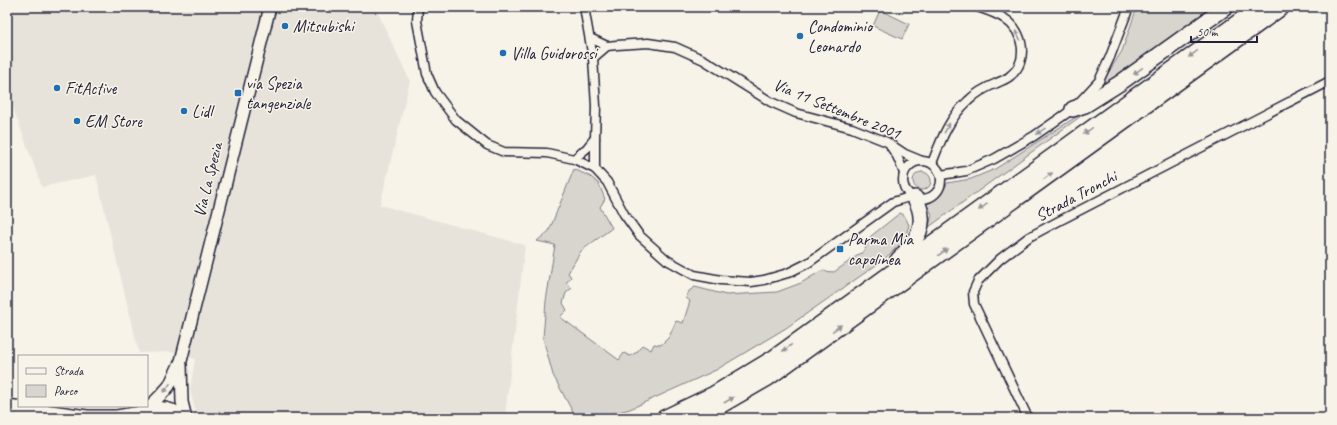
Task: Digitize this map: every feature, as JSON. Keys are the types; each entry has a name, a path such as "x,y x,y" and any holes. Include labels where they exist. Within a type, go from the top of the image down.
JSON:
{"highway":[{"path":"1073,109 1087,104 1120,83 1226,7"},
{"path":"664,418 714,394 748,375 772,359 1259,7"},
{"path":"695,418 711,411 768,378 1282,7"},
{"path":"819,326 898,261 918,237 922,221 922,213 915,198"},
{"path":"7,407 87,418 115,418 138,414"}],"main road":[{"name":"Via La Spezia","path":"148,406 162,395 169,386 181,361 270,7"},
{"name":"Via La Spezia","path":"181,361 182,402 185,418"},
{"name":"Via La Spezia","path":"138,414 147,407"},
{"name":"Via La Spezia","path":"138,414 157,408 168,409 185,418"}],"street":[{"path":"418,7 417,21 427,74 435,92 456,120 487,145 504,152 546,153 574,159 595,169 607,182 624,214 639,236 667,260 694,275 721,280 751,282 764,280 798,269 816,257 893,202 897,197 903,185 904,173 897,156 887,142"},
{"path":"584,7 590,38 596,106 595,169"},
{"path":"932,163 942,137 952,119 968,101 977,94 1010,77 1020,66 1022,54 1021,42 1014,28 1005,19 977,7"},
{"path":"940,175 966,170 994,159 1034,136 1073,109 1099,81 1129,7"},
{"name":"Via 11 Settembre 2001","path":"590,38 607,46 648,43 675,47 704,60 771,102 796,113 852,128 887,142 905,154 922,161"},
{"path":"592,58 607,46"},
{"name":"Strada Tronchi","path":"1026,417 974,304 974,292 978,281 1000,259 1029,237 1330,81"},
{"path":"574,159 587,148 595,138"},
{"path":"893,202 906,198 927,199 940,187 939,170 932,163 917,161 909,166 904,173"},
{"path":"903,185 907,192 915,198"}],"shaded area":[{"path":"7,7 375,7 410,81 380,205 525,245 505,416 503,418 208,418 195,410 190,390 195,359 171,352 139,353 96,175 42,187 7,91"}],"green space":[{"path":"1137,7 1213,7 1098,89 1122,51"},
{"path":"880,10 909,24 902,39 873,26"},
{"path":"1107,97 929,227 932,214 926,204 939,196 947,183 971,179 995,169"},
{"path":"574,169 591,177 599,184 605,199 600,207 612,228 581,251 568,273 571,277 566,283 572,288 566,293 563,303 567,310 560,317 619,360 624,353 630,356 637,352 642,345 651,350 654,344 661,345 669,337 676,321 683,323 690,301 686,298 689,291 695,287 726,295 777,292 801,283 821,271 834,272 864,251 871,236 900,213 904,215 909,225 904,241 882,261 786,328 716,370 630,409 597,418 576,418 553,375 543,338 546,301 555,245 537,241 549,231"},
{"path":"922,172 928,175 931,181 928,187 922,190 916,187 913,181 916,175"}],"place":[{"name":"Mitsubishi","path":"285,26"},
{"name":"Condominio Leonardo","path":"800,36"},
{"name":"Villa Guidorossi","path":"503,53"},
{"name":"FitActive","path":"57,88"},
{"name":"via Spezia tangenziale","path":"238,93"},
{"name":"Lidl","path":"184,111"},
{"name":"EM Store","path":"77,121"},
{"name":"Parma Mia capolinea","path":"840,249"}]}
